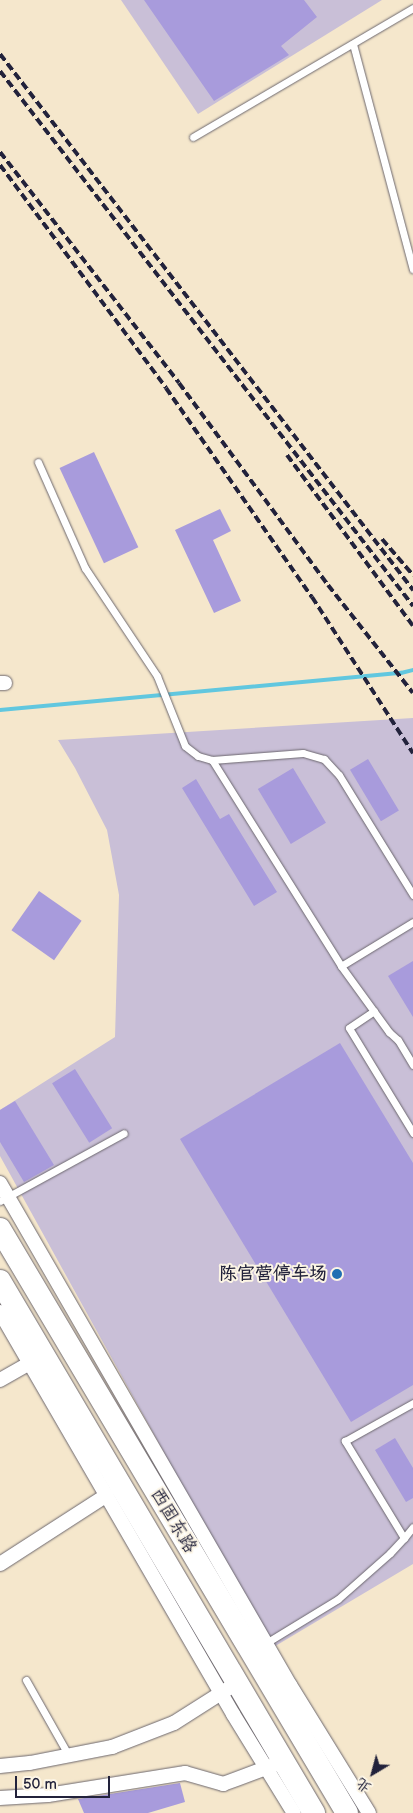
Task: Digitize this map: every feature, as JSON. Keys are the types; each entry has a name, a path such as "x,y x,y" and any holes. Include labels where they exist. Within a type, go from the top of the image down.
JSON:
{"main road":[{"name":"西固东路","path":"0,1229 346,1813"},
{"name":"西固东路","path":"0,1281 37,1359 230,1688 276,1764 314,1813"}],"street":[{"path":"0,1183 4,1198 266,1643 369,1813"},
{"path":"0,1312 37,1359 107,1495 230,1688 174,1723 112,1747 68,1756 0,1766"},
{"path":"0,1380 37,1359"},
{"path":"0,1564 107,1495"},
{"path":"0,1798 48,1795 184,1773 223,1784 276,1764 294,1813"}],"lane":[{"path":"193,137 413,8"},
{"path":"352,44 413,269"},
{"path":"38,462 85,568 157,676 186,746 198,756 212,760 302,753 324,759 339,775 413,896"},
{"path":"212,760 341,966 388,1032 398,1040 413,1065"},
{"path":"341,966 413,922"},
{"path":"374,1011 349,1028 413,1133"},
{"path":"4,1198 124,1133"},
{"path":"404,1538 345,1441 413,1403"},
{"path":"266,1643 338,1599 390,1553 413,1527"},
{"path":"26,1680 68,1756"}],"shaded area":[{"path":"121,0 382,0 198,114"},
{"path":"413,718 413,1564 272,1648 0,1156 0,1110 115,1037 119,895 107,830 75,768 58,740"}],"building":[{"path":"144,0 304,0 317,17 281,46 289,55 214,101"},
{"path":"94,452 138,547 104,563 60,468"},
{"path":"220,509 231,531 213,540 241,601 214,613 175,530"},
{"path":"368,759 399,810 381,821 350,770"},
{"path":"293,768 326,823 291,844 258,789"},
{"path":"196,779 220,819 229,814 277,892 254,906 182,788"},
{"path":"39,891 82,921 54,960 11,930"},
{"path":"413,961 413,1017 388,976"},
{"name":"陈官营停车场","path":"340,1043 413,1163 413,1385 351,1422 180,1139"},
{"path":"75,1069 112,1128 89,1143 52,1083"},
{"path":"15,1101 54,1165 24,1182 0,1142 0,1110"},
{"path":"395,1438 413,1468 413,1498 406,1502 375,1450"},
{"path":"180,1783 185,1802 148,1813 84,1813 78,1799"}],"waterway":[{"path":"0,710 401,673 413,670"}],"railway":[{"path":"0,54 413,590"},
{"path":"0,71 413,606"},
{"path":"0,152 179,383 328,585 413,693"},
{"path":"0,165 166,388 312,597 413,753"},
{"path":"287,455 413,626"},
{"path":"382,539 413,575"}],"place":[{"name":"陈官营停车场","path":"337,1274"}]}
